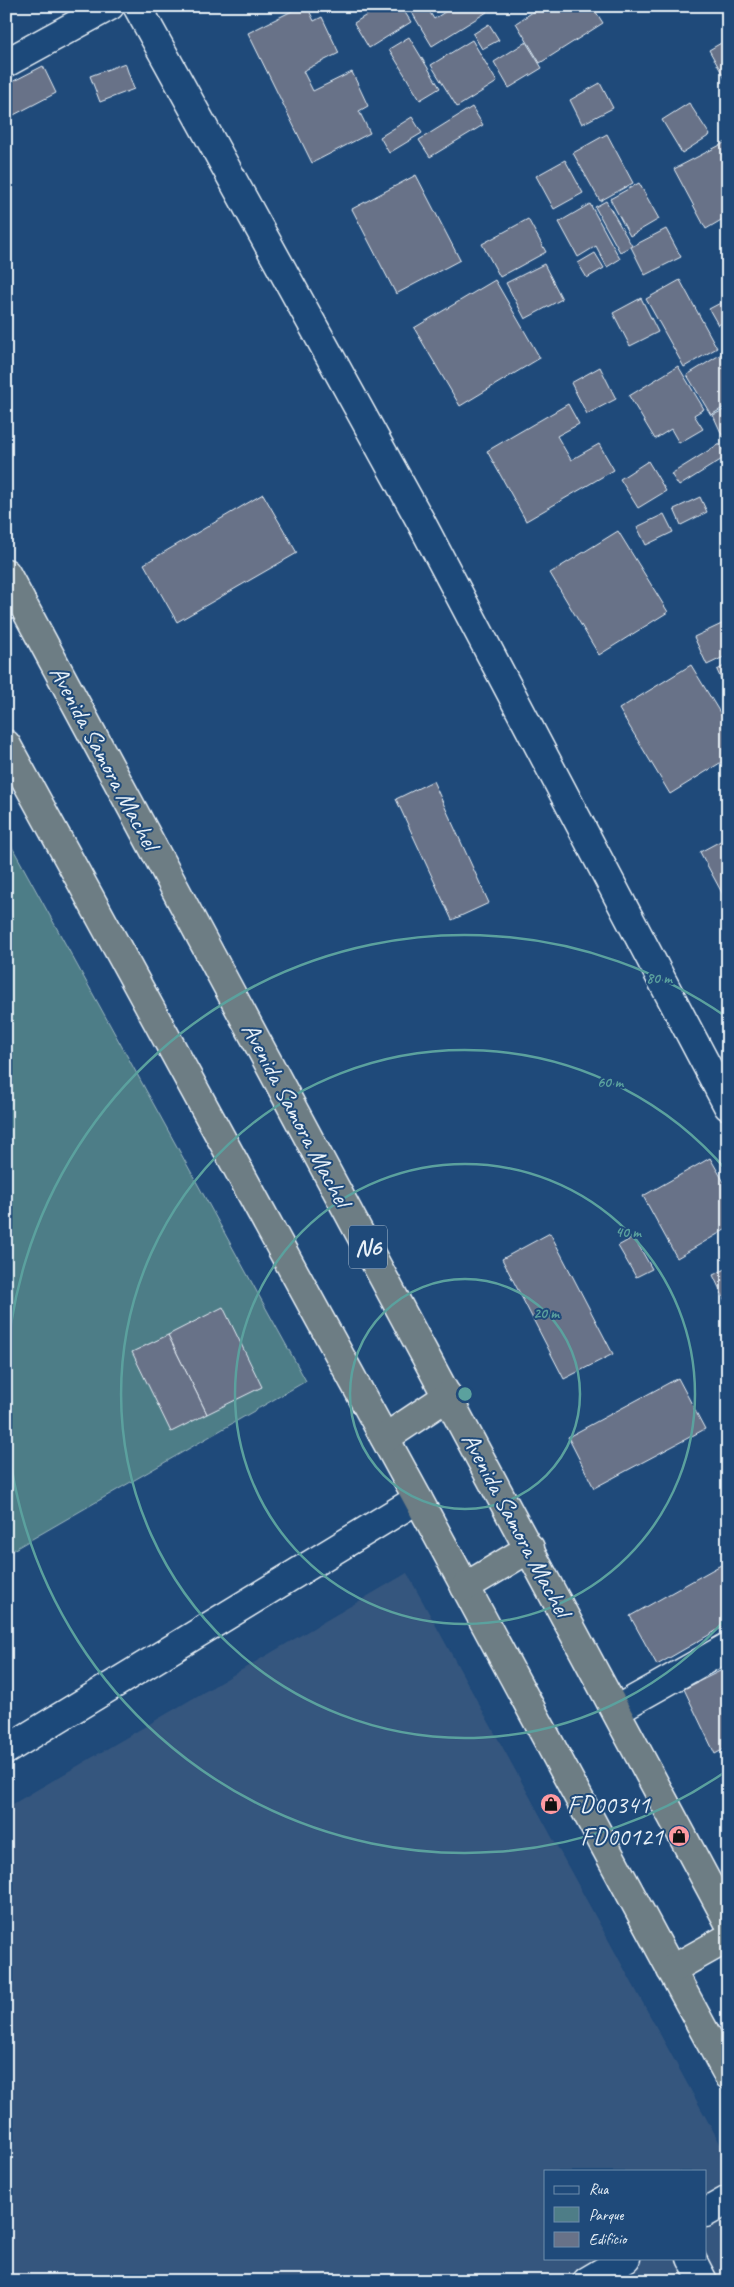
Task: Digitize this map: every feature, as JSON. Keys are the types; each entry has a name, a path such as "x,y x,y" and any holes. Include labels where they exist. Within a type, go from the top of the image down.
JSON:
{"highway":[{"name":"Avenida Samora Machel","path":"6,573 530,1548 728,1921"},
{"path":"6,744 385,1438 728,2075"},
{"path":"385,1438 448,1396"},
{"path":"465,1587 530,1548"},
{"path":"671,1970 728,1938"}],"street":[{"path":"6,63 110,6"},
{"path":"137,6 420,520 720,1072 728,1106"},
{"path":"6,1750 418,1499"},
{"path":"616,1710 728,1647"},
{"path":"706,2211 728,2200"},
{"path":"587,2281 623,2260"},
{"path":"692,2260 703,2281"}],"shaded area":[{"path":"407,1573 728,2158 728,2281 6,2281 6,1808"}],"green space":[{"path":"6,836 306,1381 6,1554"}],"building":[{"path":"302,6 307,6 314,21 322,17 339,53 303,71 313,91 352,72 368,106 359,111 370,133 312,163 248,33"},
{"path":"381,6 401,6 411,22 369,48 354,23"},
{"path":"408,6 426,6 434,19 454,6 483,6 487,12 432,46"},
{"path":"432,6 443,6 435,11"},
{"path":"542,6 592,6 603,23 540,63 516,23"},
{"path":"489,24 499,40 482,49 473,34"},
{"path":"409,37 440,88 420,100 389,49"},
{"path":"728,39 728,84 709,50"},
{"path":"472,40 497,82 457,107 431,65"},
{"path":"526,42 542,68 509,88 494,62"},
{"path":"125,63 134,89 100,102 90,76"},
{"path":"43,66 56,93 6,119 6,85"},
{"path":"600,83 613,108 582,124 570,100"},
{"path":"689,103 710,135 682,153 662,120"},
{"path":"472,107 483,125 430,157 419,140"},
{"path":"412,117 422,133 389,153 380,137"},
{"path":"607,134 633,183 600,201 573,153"},
{"path":"728,141 728,216 706,229 674,169"},
{"path":"565,160 583,193 554,209 536,176"},
{"path":"416,175 460,260 396,294 352,209"},
{"path":"639,183 659,219 630,236 610,199"},
{"path":"606,201 632,246 620,252 595,207"},
{"path":"590,204 620,259 607,267 596,246 578,257 559,222"},
{"path":"528,219 546,252 500,277 482,244"},
{"path":"666,229 681,257 645,275 631,247"},
{"path":"595,253 604,268 587,278 578,263"},
{"path":"544,264 562,299 525,319 506,283"},
{"path":"495,280 540,358 460,406 414,328"},
{"path":"680,280 717,348 684,367 646,299"},
{"path":"641,298 658,332 630,346 613,313"},
{"path":"728,299 728,320 718,325 709,309"},
{"path":"728,350 728,405 711,415 687,375"},
{"path":"678,366 704,409 694,415 703,429 679,443 671,429 655,439 629,396"},
{"path":"600,367 616,399 587,414 571,383"},
{"path":"568,404 579,424 557,436 571,460 599,444 614,470 526,521 487,451"},
{"path":"728,408 728,435 723,437 713,415"},
{"path":"719,444 727,456 679,486 671,474"},
{"path":"648,461 666,491 638,508 620,479"},
{"path":"263,494 297,553 177,622 144,564"},
{"path":"700,497 707,512 681,525 674,509"},
{"path":"664,514 673,532 646,545 637,527"},
{"path":"618,531 668,612 599,655 550,573"},
{"path":"728,621 728,655 707,665 694,637"},
{"path":"728,664 728,684 724,686 717,670"},
{"path":"691,665 728,726 728,758 670,794 619,709"},
{"path":"433,781 489,903 452,920 396,799"},
{"path":"728,837 728,904 700,852"},
{"path":"710,1158 728,1189 728,1228 677,1258 643,1196"},
{"path":"550,1233 613,1354 564,1379 502,1259"},
{"path":"634,1237 652,1269 636,1277 618,1246"},
{"path":"728,1268 728,1307 713,1275"},
{"path":"223,1307 262,1387 207,1414 168,1335"},
{"path":"168,1335 207,1414 171,1432 132,1352"},
{"path":"678,1378 705,1429 594,1488 568,1437"},
{"path":"728,1561 728,1624 657,1665 630,1616"},
{"path":"728,1667 728,1695 722,1697 728,1709 728,1750 726,1748 715,1754 684,1689"}],"place":[{"name":"FD00341","path":"551,1804"},
{"name":"FD00121","path":"679,1836"}]}
